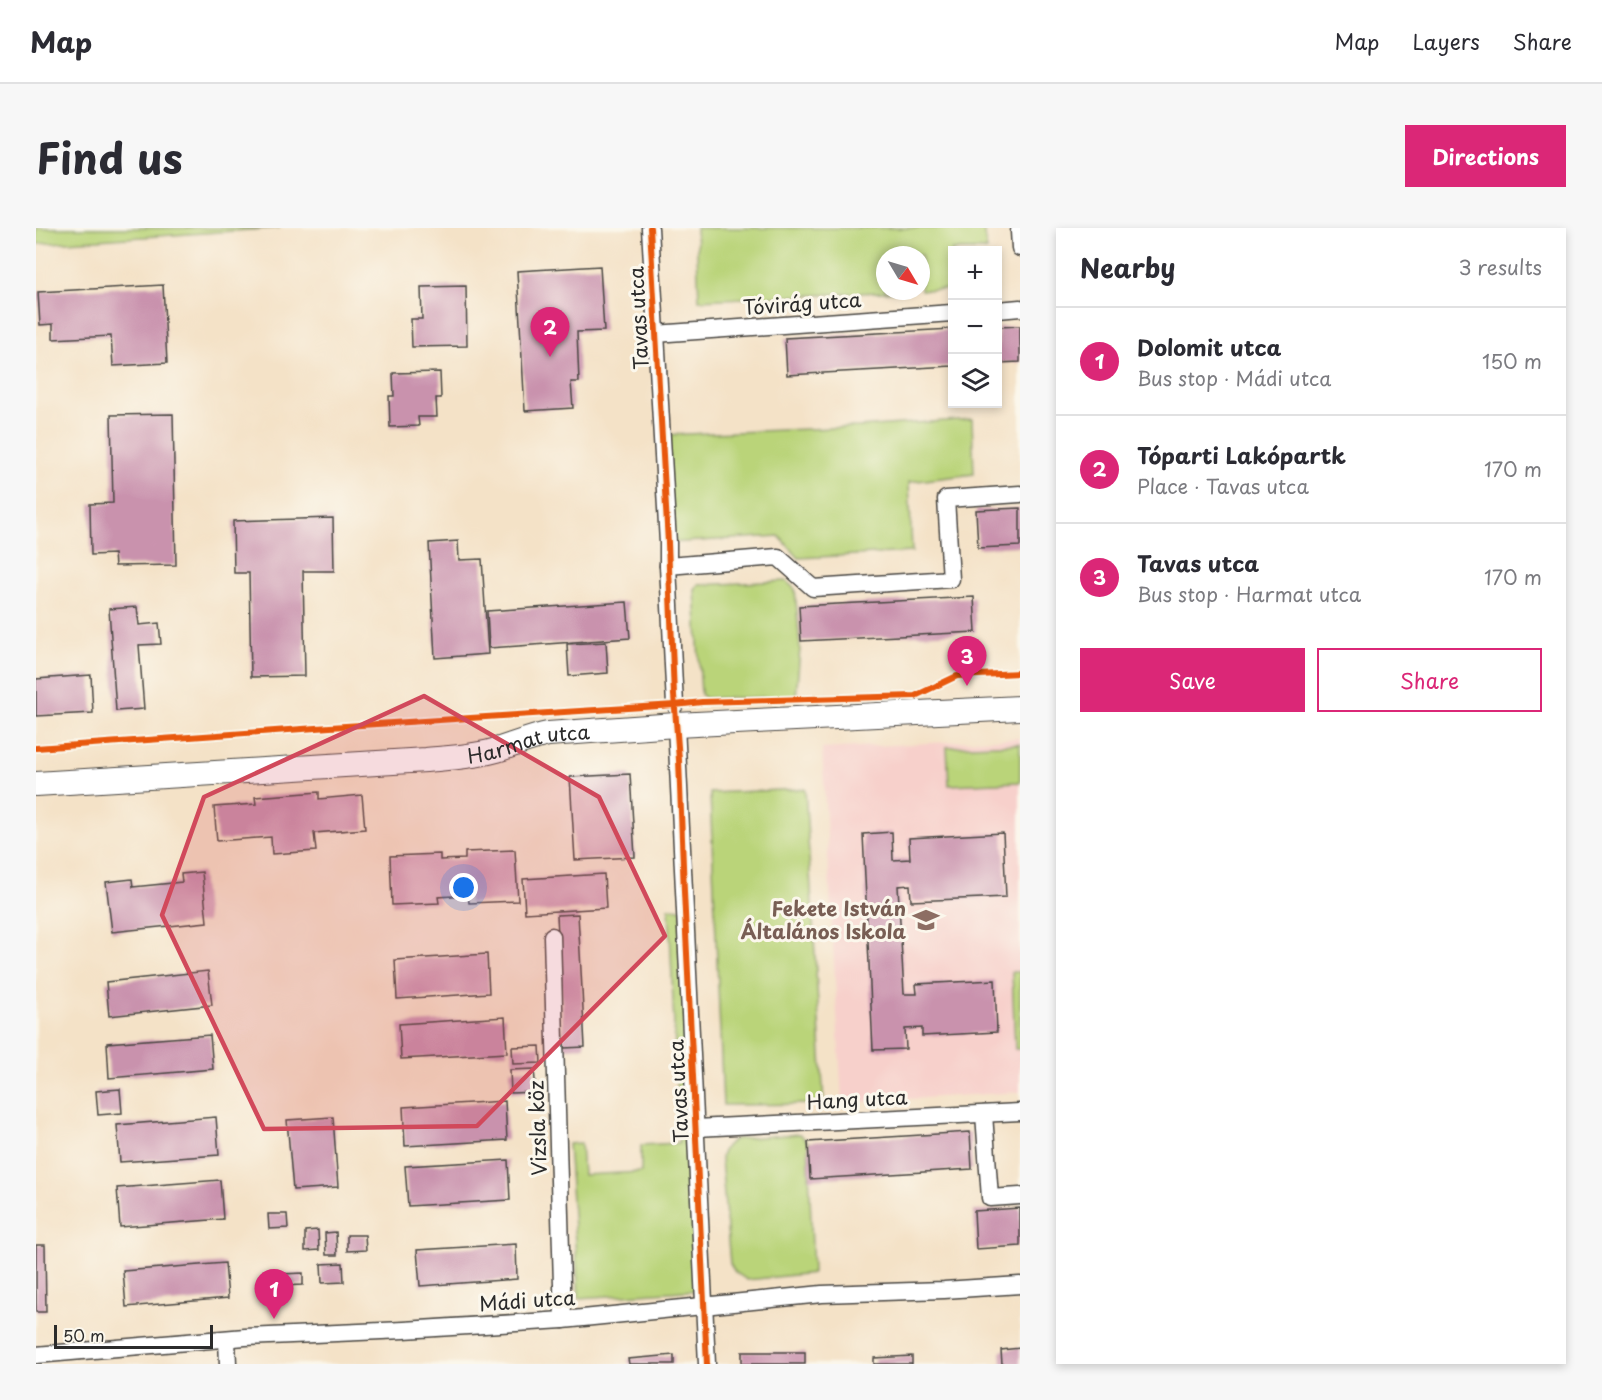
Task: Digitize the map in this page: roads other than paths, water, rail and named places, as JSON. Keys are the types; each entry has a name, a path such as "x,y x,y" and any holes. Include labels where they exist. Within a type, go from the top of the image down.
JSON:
{"street":[{"name":"Tavas utca","path":"650,228 668,543 708,1364"},
{"path":"1020,231 1020,248"},
{"path":"1002,310 1020,308"},
{"name":"Tóvirág utca","path":"655,334 948,313"},
{"path":"668,566 778,557 813,588 951,579 946,499 1020,494"},
{"name":"Harmat utca","path":"36,784 477,755 548,734 676,715 1020,708"},
{"name":"Vizsla köz","path":"552,936 563,1320"},
{"name":"Hang utca","path":"696,1128 1020,1112"},
{"path":"984,1114 990,1198 1020,1196"},
{"name":"Mádi utca","path":"36,1355 245,1337 563,1320 822,1294 1020,1285"},
{"path":"227,1339 228,1364"}],"place":[{"name":"Tóparti Lakópartk","path":"550,357"},
{"name":"Tavas utca","path":"967,686"},
{"name":"Fekete István Általános Iskola","path":"926,920"},
{"name":"Dolomit utca","path":"274,1319"}]}
